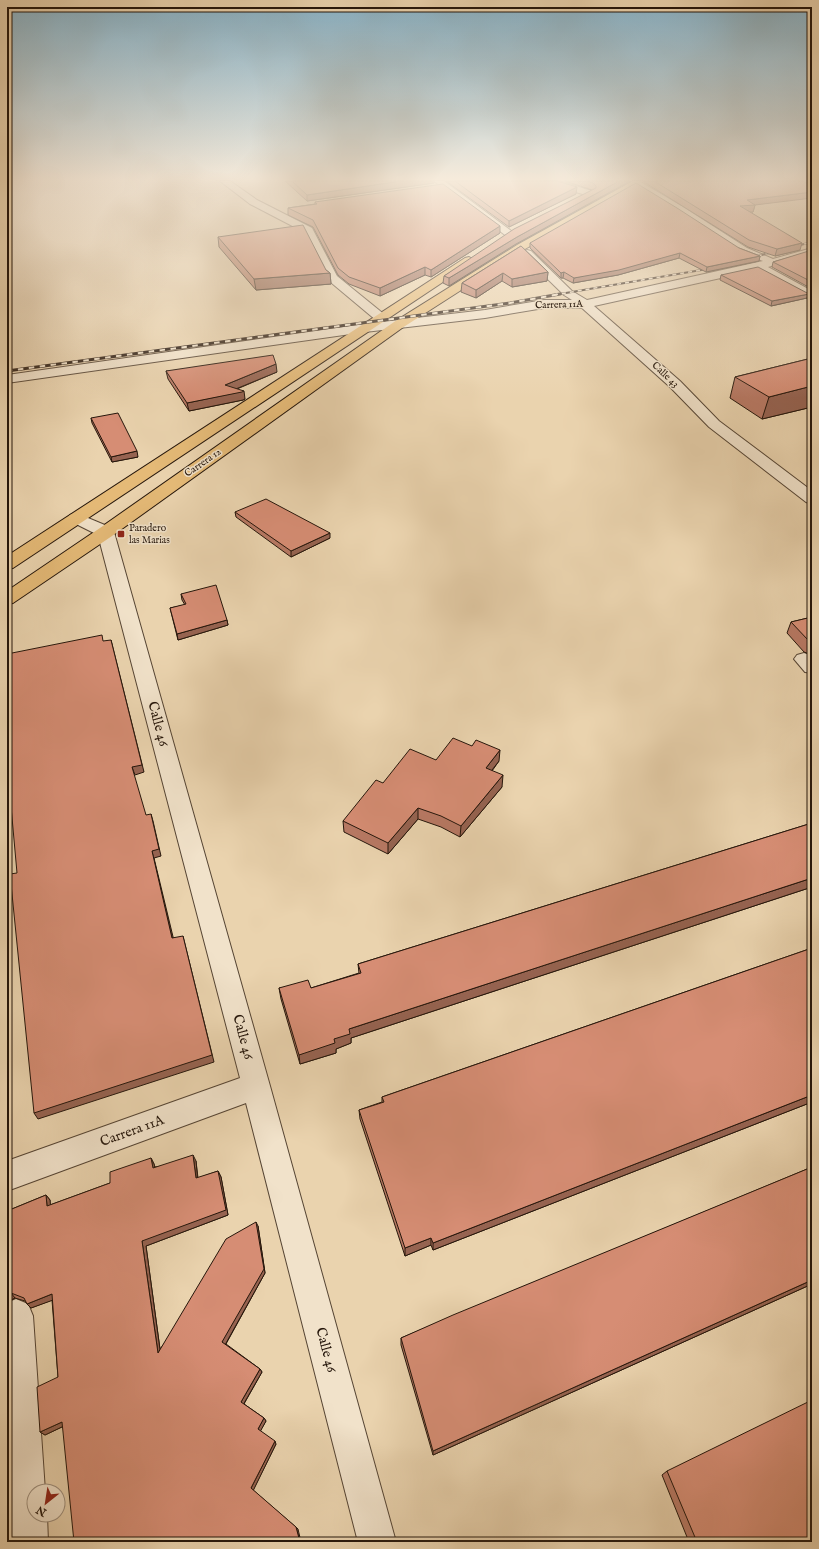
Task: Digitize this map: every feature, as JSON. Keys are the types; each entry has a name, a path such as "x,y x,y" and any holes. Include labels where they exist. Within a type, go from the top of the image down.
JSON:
{"main road":[{"name":"Carrera 12","path":"7,599 106,532 398,325 511,253"},
{"name":"Carrera 12","path":"7,564 477,254"}],"street":[{"path":"319,253 332,278 381,318"},
{"name":"Calle 43","path":"527,253 568,293 585,304 675,384 714,424 795,485 812,500"},
{"path":"752,253 777,262"},
{"name":"Carrera 11A","path":"7,379 365,328 485,314 544,304 585,304 777,262 805,253"},
{"path":"759,266 812,296"},
{"path":"76,518 106,532"},
{"name":"Calle 46","path":"106,532 256,1086 377,1542"},
{"name":"Carrera 11A","path":"7,1176 256,1086"},
{"path":"16,1316 29,1542"}],"building":[{"path":"232,253 317,253 326,270 330,273 254,279"},
{"path":"330,253 457,253 431,270 425,267 380,288 349,277 338,268"},
{"path":"478,253 490,253 449,278 444,276"},
{"path":"509,253 529,253 548,272 512,279 503,273 476,290 462,283"},
{"path":"541,253 679,253 619,270 574,278 564,272 561,273"},
{"path":"681,253 753,253 760,256 707,267"},
{"path":"801,253 812,253 812,282 773,262"},
{"path":"758,267 809,294 772,301 721,275"},
{"path":"273,355 276,364 225,385 244,391 187,403 166,371"},
{"path":"812,358 812,386 769,397 735,377"},
{"path":"118,413 137,451 111,457 91,418"},
{"path":"266,499 330,533 291,551 235,512"},
{"path":"216,585 227,620 177,634 170,608 186,604 181,594"},
{"path":"812,617 812,642 808,640 791,622"},
{"path":"102,635 103,641 111,640 142,765 132,767 146,815 151,814 159,849 152,851 172,938 183,936 212,1055 34,1113 10,874 17,873 9,784 7,784 7,654"},
{"path":"453,738 472,746 476,740 500,750 486,768 503,775 461,826 441,816 418,808 388,843 343,821 376,780 383,783 410,749 436,760"},
{"path":"812,823 812,878 349,1029 350,1034 334,1039 335,1043 299,1055 279,988 308,980 311,988 361,973 358,964"},
{"path":"812,948 812,1095 433,1243 431,1238 405,1248 359,1110 384,1102 382,1097"},
{"path":"193,1155 196,1178 218,1171 226,1210 142,1241 158,1353 226,1239 256,1222 264,1269 222,1342 260,1369 241,1402 264,1418 258,1429 275,1441 251,1488 296,1527 300,1542 74,1542 62,1422 40,1432 37,1387 58,1377 52,1294 27,1304 24,1298 11,1293 7,1295 7,1211 46,1195 47,1206 110,1183 110,1172 151,1158 153,1168"},
{"path":"812,1167 812,1280 433,1451 401,1338 453,1315"},
{"path":"812,1400 812,1542 697,1542 667,1471"}],"railway":[{"path":"750,258 768,253"},
{"path":"554,295 713,268"},
{"path":"7,371 510,303 560,294"}],"place":[{"name":"Paradero las Marias","path":"121,534"}]}
